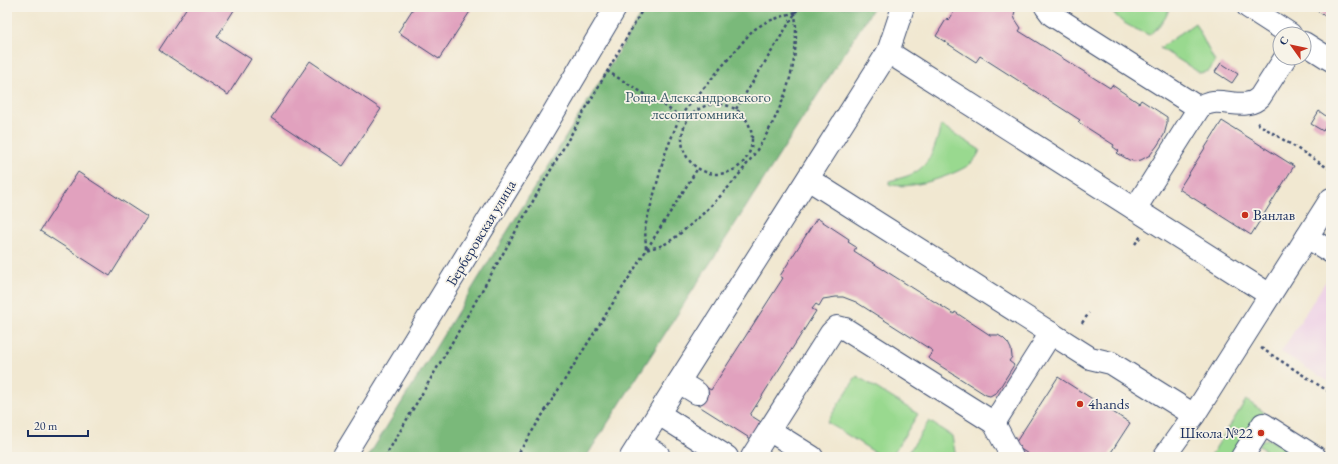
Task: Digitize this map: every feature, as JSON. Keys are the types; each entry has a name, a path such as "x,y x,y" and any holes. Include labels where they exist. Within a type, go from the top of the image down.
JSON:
{"street":[{"name":"Берберовская улица","path":"343,457 540,137 616,7"},
{"path":"643,451 659,414 688,387 808,179 888,52 903,7"},
{"path":"1046,7 1052,15 1199,108"},
{"path":"1248,7 1278,26"},
{"path":"1312,48 1331,60"},
{"path":"888,52 1270,294"},
{"path":"1135,209 1199,108 1204,103 1256,102 1280,66"},
{"path":"808,179 1090,358 1111,363 1194,415"},
{"path":"1164,457 1194,415 1331,198"},
{"path":"1307,237 1331,252"},
{"path":"752,457 831,333 837,327 845,329 994,423 1012,457"},
{"path":"994,423 1051,333"},
{"path":"659,414 727,457"},
{"path":"1242,457 1263,424 1315,457"},
{"path":"769,430 812,457"}],"path":[{"path":"385,457 644,7"},
{"path":"736,109 798,7"},
{"path":"646,250 645,227 665,154 680,116 752,31 766,22 795,12"},
{"path":"646,250 663,245 690,225 724,192 750,160 771,126 790,79 797,35 795,12"},
{"path":"607,71 687,120"},
{"path":"715,104 726,105 736,109 748,122 751,131 752,140 746,158 739,166 729,171 719,173 708,172 698,168 691,162 683,145 682,136 687,120 695,111 705,106 715,104"},
{"path":"1255,121 1331,170"},
{"path":"746,158 750,160"},
{"path":"516,457 698,168"},
{"path":"1136,244 1142,234"},
{"path":"1082,323 1089,313"},
{"path":"1243,337 1331,393"}],"shaded area":[{"path":"1331,273 1331,383 1281,352"}],"green space":[{"name":"Роща Александровского лесопитомника","path":"646,7 874,7 586,457 368,457"},
{"path":"1110,7 1169,7 1166,16 1159,26 1149,35 1122,21"},
{"path":"1195,23 1215,62 1209,71 1200,73 1160,48"},
{"path":"941,125 980,150 974,160 962,169 941,178 908,186 889,184 889,181 902,178 918,171 925,164 934,148"},
{"path":"857,376 918,414 891,457 882,457 827,422"},
{"path":"1246,400 1264,412 1235,457 1210,457"},
{"path":"929,421 952,436 956,457 915,457 909,452"},
{"path":"1268,439 1304,457 1284,457 1276,452 1273,456 1258,445 1263,440"}],"building":[{"path":"187,7 236,7 217,37 251,59 228,95 159,50"},
{"path":"414,7 473,7 439,59 398,32"},
{"path":"957,7 1016,7 1014,15 1021,28 1019,31 1110,88 1112,85 1139,103 1141,100 1167,117 1164,135 1157,146 1150,155 1141,160 1129,160 1117,153 1119,151 1113,147 1114,145 1078,122 1080,120 980,56 976,62 936,36 947,18 949,20"},
{"path":"1311,7 1331,7 1331,20"},
{"path":"310,61 381,109 343,166 271,118"},
{"path":"1221,63 1238,74 1232,83 1215,72"},
{"path":"1319,111 1330,119 1323,131 1311,124"},
{"path":"1222,121 1294,166 1251,235 1179,189"},
{"path":"78,172 147,217 110,276 40,231"},
{"path":"817,218 849,239 848,242 856,247 854,251 954,314 955,312 990,335 998,335 1003,338 1011,349 1012,357 1009,361 1014,365 997,392 990,396 986,395 928,358 933,351 856,302 843,297 836,297 823,299 819,306 816,304 812,309 816,311 750,415 761,422 751,439 691,401 702,385 711,390 783,278 780,276"},
{"path":"1058,377 1130,423 1108,457 1033,457 1014,445"}],"place":[{"name":"Ванлав","path":"1245,215"},
{"name":"4hands","path":"1080,404"},
{"name":"Школа №22","path":"1261,433"}]}
